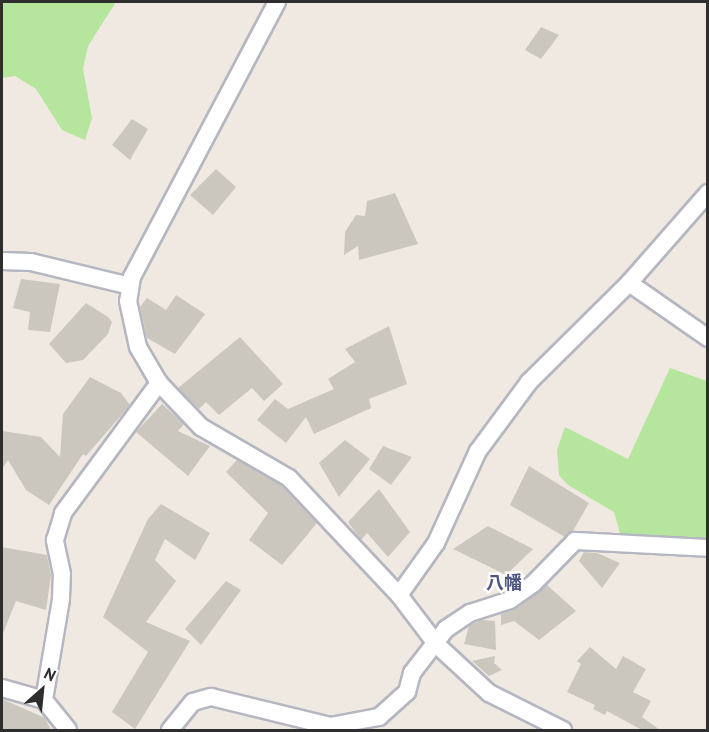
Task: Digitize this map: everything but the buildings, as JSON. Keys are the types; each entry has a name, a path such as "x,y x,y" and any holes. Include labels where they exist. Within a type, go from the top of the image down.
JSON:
{"street":[{"path":"277,2 146,246 130,286 128,301 133,330 159,383 201,427 289,478 399,595 437,645 489,693 563,730"},
{"path":"399,595 436,543 478,451 529,382 629,283 708,192"},
{"path":"2,261 32,261 130,286"},
{"path":"629,283 708,338"},
{"path":"44,700 61,599 62,574 55,540 63,513 159,383"},
{"path":"170,730 193,702 211,697 330,726 357,724 379,717 395,706 407,692 412,673 437,645 446,629 470,612 510,600 533,584 575,541 708,548"},
{"path":"2,688 44,700 68,730"}],"green space":[{"path":"2,2 116,2 88,46 83,69 92,118 85,140 62,130 36,89 15,76 2,78"},
{"path":"670,368 707,381 707,543 621,537 614,512 568,485 559,475 557,450 565,427 628,459"}],"district":[{"name":"八幡","path":"504,583"}]}
